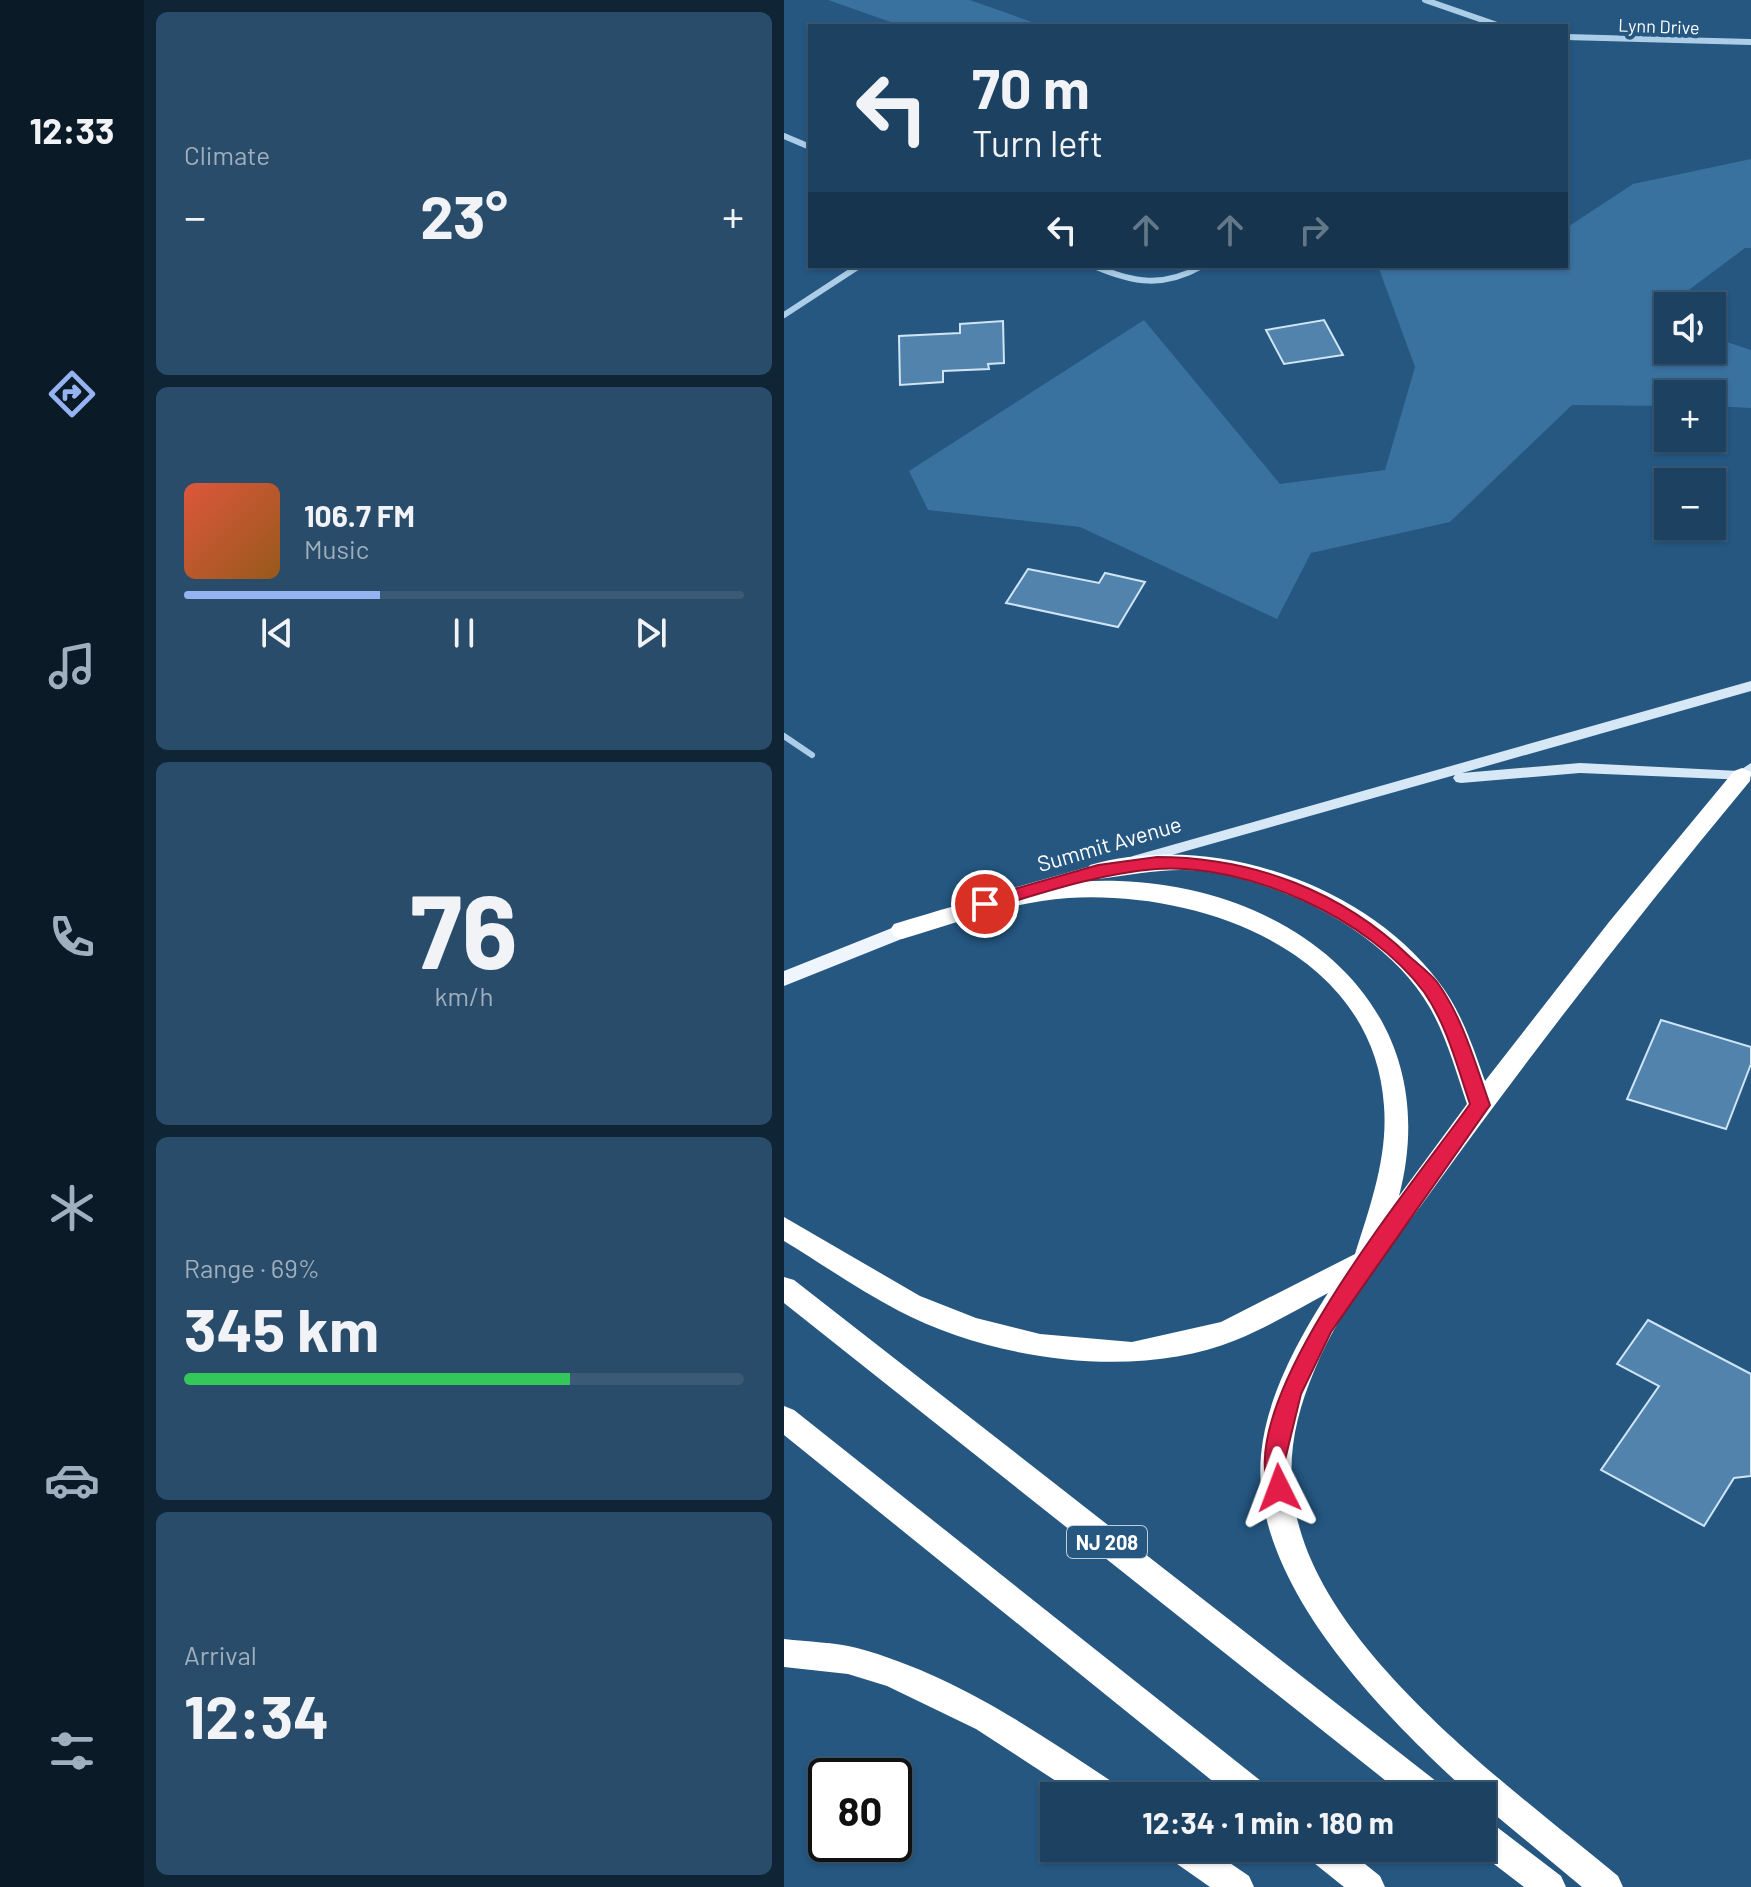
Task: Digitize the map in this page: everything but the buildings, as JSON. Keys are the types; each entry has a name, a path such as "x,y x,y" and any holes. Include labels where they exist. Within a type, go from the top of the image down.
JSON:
{"highway":[{"path":"1607,1887 1443,1749 1365,1666 1318,1601 1289,1544 1274,1460 1290,1394 1323,1327 1366,1261 1480,1105 1746,772"},
{"path":"1098,871 1157,863 1199,863 1261,875 1329,905 1378,937 1430,986 1454,1030 1480,1105"},
{"path":"784,1228 910,1304 973,1329 1040,1345 1132,1353 1227,1332 1366,1261 1395,1161 1397,1106 1393,1077 1376,1025 1339,976 1299,942 1236,912 1157,890 1067,890 995,903 902,930"},
{"name":"NJ 208","path":"784,1288 1412,1782"},
{"path":"784,1418 1238,1782"},
{"path":"784,1653 855,1662 926,1687 1018,1736 1085,1782"},
{"path":"1496,1846 1550,1887"},
{"path":"1201,1862 1238,1887"},
{"path":"1338,1862 1369,1887"}],"main road":[{"name":"Summit Avenue","path":"784,979 902,930 1098,871"}],"street":[{"path":"1425,0 1494,24"},
{"name":"Lynn Drive","path":"1568,37 1751,42"},
{"path":"784,136 808,146"},
{"path":"784,315 856,268"},
{"path":"1098,268 1130,282 1149,284 1185,277 1199,268"},
{"name":"Summit Avenue","path":"1098,871 1408,786 1751,686"},
{"name":"Summit Avenue","path":"1408,786 1493,774 1580,768 1746,772"}],"lane":[{"path":"784,736 812,755"}],"shaded area":[{"path":"828,0 970,0 1037,24 896,24"},
{"path":"1751,159 1751,248 1745,248 1686,292 1654,292 1654,364 1726,364 1726,342 1751,350 1751,408 1726,407 1726,380 1654,380 1654,406 1572,405 1450,522 1311,553 1277,619 1080,527 928,510 909,471 1144,320 1280,484 1385,470 1415,367 1379,268 1568,268 1568,227 1633,184"}],"route":[{"path":"985,904 1098,871 1157,863 1199,863 1261,875 1329,905 1378,937 1430,986 1454,1030 1480,1105 1366,1261 1323,1327 1290,1394 1274,1460 1279,1488"}]}
